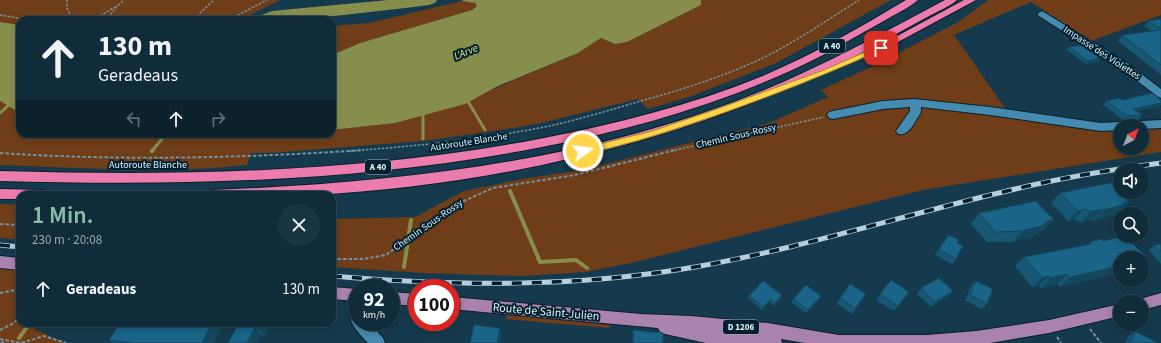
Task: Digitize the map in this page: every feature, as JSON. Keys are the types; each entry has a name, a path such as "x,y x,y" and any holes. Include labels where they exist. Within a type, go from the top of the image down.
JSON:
{"highway":[{"name":"Autoroute Blanche","path":"0,176 160,179 283,175 437,161 548,142 681,109 746,86 794,65 832,46 913,0"},
{"path":"881,38 943,0"},
{"name":"A 40","path":"294,191 370,185 436,177 551,158 653,133 764,95 809,75 952,0"},
{"path":"764,95 853,60 971,0"},
{"path":"0,194 16,194"}],"main road":[{"path":"0,262 16,264"},
{"path":"336,293 348,294"},
{"path":"1149,302 1161,299"},
{"name":"Route de Saint-Julien","path":"460,304 641,321 701,323 781,339 840,342"},
{"name":"Route de Saint-Julien","path":"820,343 922,342 997,339 1113,312"},
{"name":"Route de Saint-Julien","path":"641,321 710,337 758,342 781,339"}],"street":[{"name":"Impasse des Violettes","path":"1042,14 1123,65 1161,94"},
{"path":"902,131 916,111 914,103"},
{"path":"833,115 883,105 914,103 1101,127 1161,124"},
{"path":"367,331 378,343"}],"path":[{"path":"67,0 71,16"},
{"path":"100,16 124,0"},
{"path":"197,16 199,12 210,5 214,0"},
{"path":"234,16 267,0"},
{"path":"0,153 35,156 104,157 270,155 359,151 514,132 615,109 725,75 792,43 859,0"},
{"path":"110,16 117,6"},
{"path":"0,15 16,18"},
{"name":"Chemin Sous-Rossy","path":"336,259 363,259 386,255 455,205 480,192 493,188 575,175 701,143 833,115"},
{"path":"0,224 16,225"},
{"path":"0,293 16,290"},
{"path":"0,330 16,321"},
{"path":"1090,329 1101,343"},
{"path":"0,339 21,343 44,336 66,343"},
{"path":"1,343 7,340"}],"shaded area":[{"path":"0,0 280,0 250,16 16,16 16,24 0,22"},
{"path":"701,0 891,0 776,63 689,97 648,109 638,99 537,124 423,141 270,153 251,153 247,165 216,168 124,170 0,165 0,101 16,111 16,138 336,138 336,130 395,123 484,93 578,53 601,38 615,44 627,42 701,5"},
{"path":"988,0 1161,0 1161,15 1091,41 1031,2 954,35 1012,118 1094,131 1113,131 1113,155 1142,155 923,190 635,262 586,272 521,276 422,273 336,267 336,219 415,217 464,191 522,179 582,170 769,123 828,97 821,90 877,64 958,22"},
{"path":"462,1 475,3 477,6 472,10 360,43 336,53 336,26 369,23"},
{"path":"1161,129 1161,152 1149,154 1149,130"},
{"path":"0,204 16,205 16,240 0,238"},
{"path":"0,268 16,270 16,327 35,327 34,329 65,343 0,343"},
{"path":"507,315 610,325 609,328 506,319"}],"water":[{"path":"701,0 701,5 627,42 615,44 601,38 578,53 498,86 465,104 395,123 336,130 336,53 360,43 472,10 477,6 475,3 462,1"},
{"path":"0,22 16,24 16,111 0,101"}],"building":[{"path":"1161,19 1161,29 1148,21"},
{"path":"1161,30 1161,65 1122,35"},
{"path":"1081,45 1100,58 1088,61 1069,47"},
{"path":"1152,93 1161,100 1161,103 1133,109 1142,115 1127,116 1107,101 1119,98 1122,100"},
{"path":"1113,182 1113,199 1133,199 1127,200 1128,202 1123,203 1125,204 1104,210 1092,211 1084,209 1078,211 1060,193"},
{"path":"1036,201 1054,220 1047,221 1048,223 1043,224 1045,225 1022,231 995,232 979,213"},
{"path":"949,235 959,240 957,243 963,246 956,259 939,249"},
{"path":"1101,239 1103,241 1113,239 1113,243 1132,243 1140,251 1113,251 1113,268 1070,277 1068,274 1050,278 1049,276 1042,278 1024,257 1091,244 1090,242"},
{"path":"1161,244 1161,252 1155,245"},
{"path":"939,278 953,291 935,302 921,288"},
{"path":"891,280 909,292 898,306 880,294"},
{"path":"763,281 782,295 775,303 771,299 763,307 749,296"},
{"path":"976,281 993,289 987,304 970,295"},
{"path":"850,284 866,294 855,308 840,298"},
{"path":"806,285 821,296 808,310 793,299"},
{"path":"474,325 500,328 497,343 470,343"},
{"path":"117,327 210,327 202,343 132,343 109,340"},
{"path":"237,327 258,327 255,328 247,343 228,343"},
{"path":"633,330 663,333 663,343 633,343"},
{"path":"1135,331 1158,343 1129,343 1130,340 1132,341"}],"waterway":[{"name":"L'Arve","path":"272,16 344,10 429,0"},
{"path":"466,98 485,130"},
{"path":"0,113 11,103"},
{"path":"423,112 423,139"},
{"path":"153,150 152,151 163,138"},
{"path":"510,191 540,262 576,260 587,268"},
{"path":"404,267 411,220"},
{"path":"19,338 27,327"}],"railway":[{"path":"336,276 423,282 514,283 559,282 650,274 734,260 773,251 1023,187 1101,172 1161,163"},
{"path":"0,245 16,247"}],"route":[{"path":"583,151 672,128 826,71 881,48"}]}
